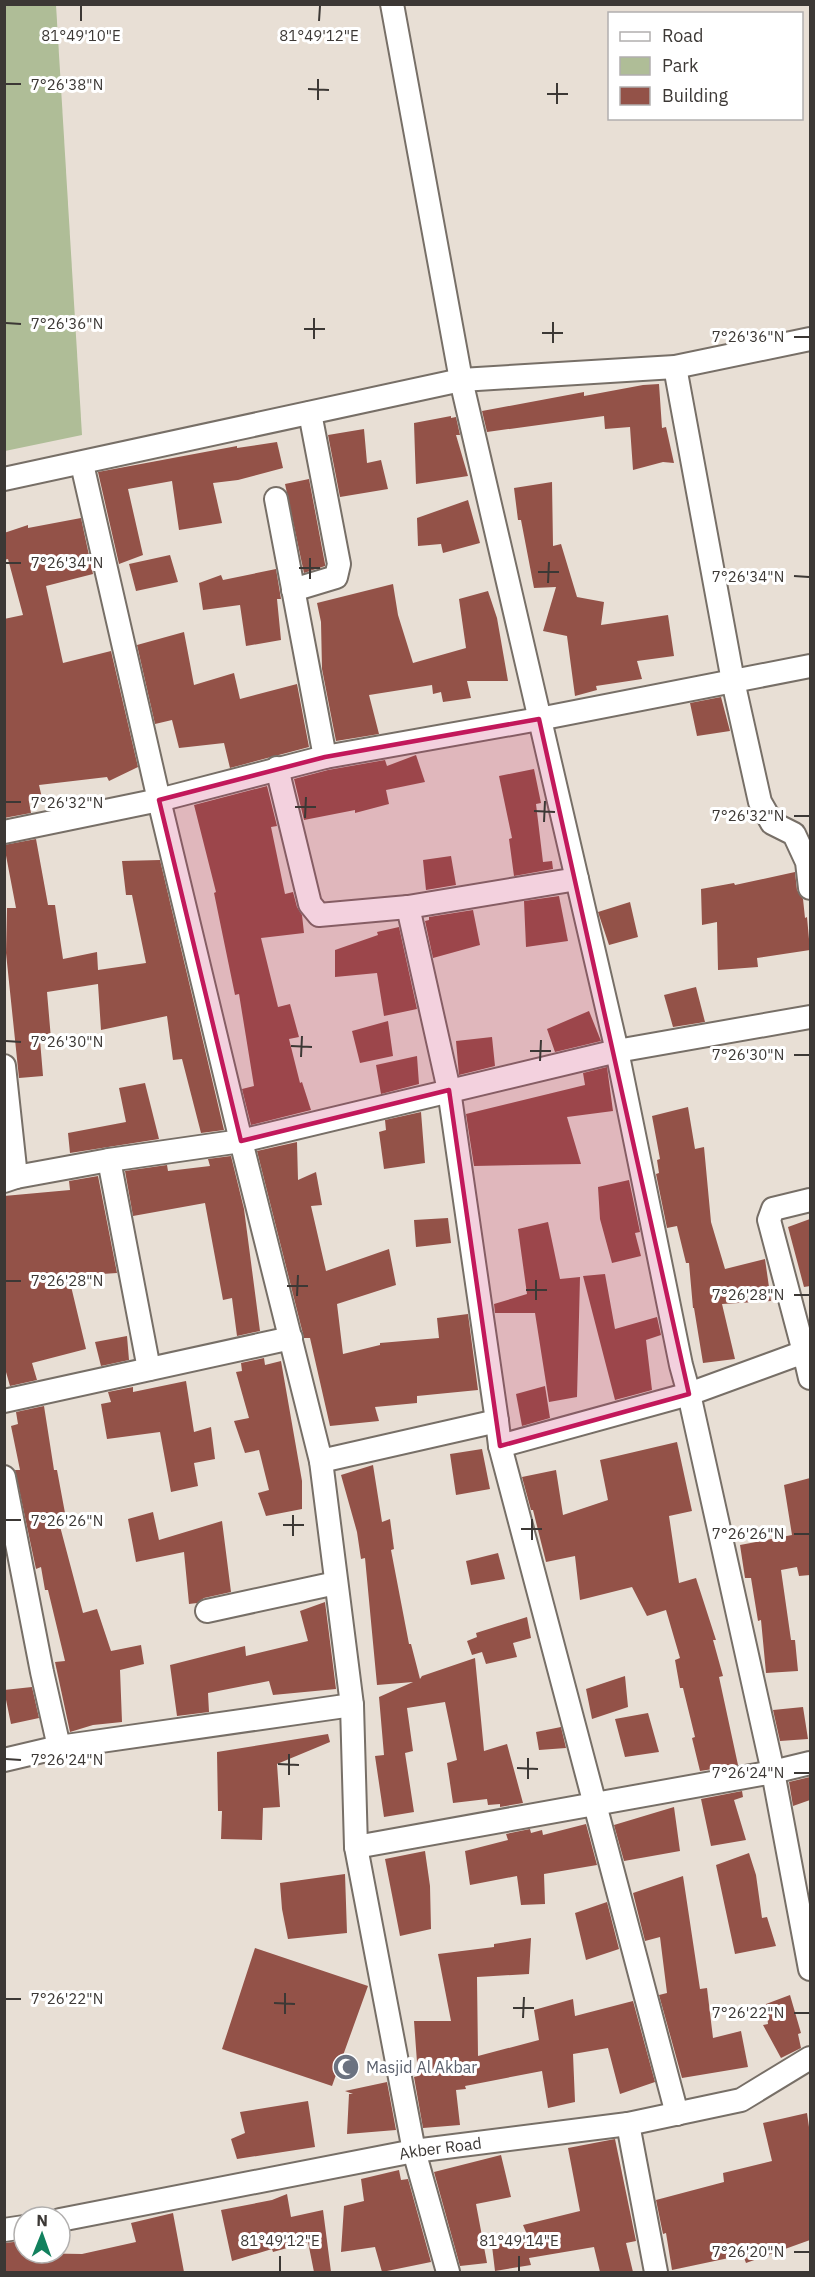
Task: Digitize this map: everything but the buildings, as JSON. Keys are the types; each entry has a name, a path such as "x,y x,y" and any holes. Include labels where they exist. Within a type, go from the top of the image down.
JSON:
{"street":[{"path":"392,4 461,380 618,1051 681,1365 773,1772 810,1969"},
{"path":"4,479 82,464 461,380 675,367 810,339"},
{"path":"675,367 733,681 760,802 772,823 794,834 807,862 810,888"},
{"path":"293,590 336,577 339,564 310,413"},
{"path":"82,464 159,800 321,1461 352,1705 356,1847 414,2151 447,2272"},
{"path":"276,499 325,757"},
{"path":"4,832 159,800 325,757 539,719 810,666"},
{"path":"277,768 310,904 319,915 408,907 577,879"},
{"path":"408,907 449,1090 500,1446 677,2114"},
{"path":"4,1066 10,1179 110,1160 241,1141 618,1051 810,1017"},
{"path":"110,1160 149,1369"},
{"path":"810,1200 772,1209 769,1220 807,1351 810,1378"},
{"path":"4,1401 291,1338"},
{"path":"500,1446 689,1394 807,1351"},
{"path":"321,1461 498,1421"},
{"path":"4,1477 59,1747"},
{"path":"207,1611 336,1583"},
{"path":"4,1760 59,1747 352,1705"},
{"path":"356,1847 773,1772 810,1763"},
{"name":"Akber Road","path":"72,2218 414,2151 628,2124 677,2114 741,2100 810,2058"},
{"path":"628,2124 656,2272"}],"highlighted area":[{"path":"539,719 689,1394 500,1446 449,1090 241,1141 159,800 325,757"}],"green space":[{"path":"4,5 56,5 82,435 5,451"}],"place":[{"name":"Masjid Al Akbar","path":"346,2067"}]}
